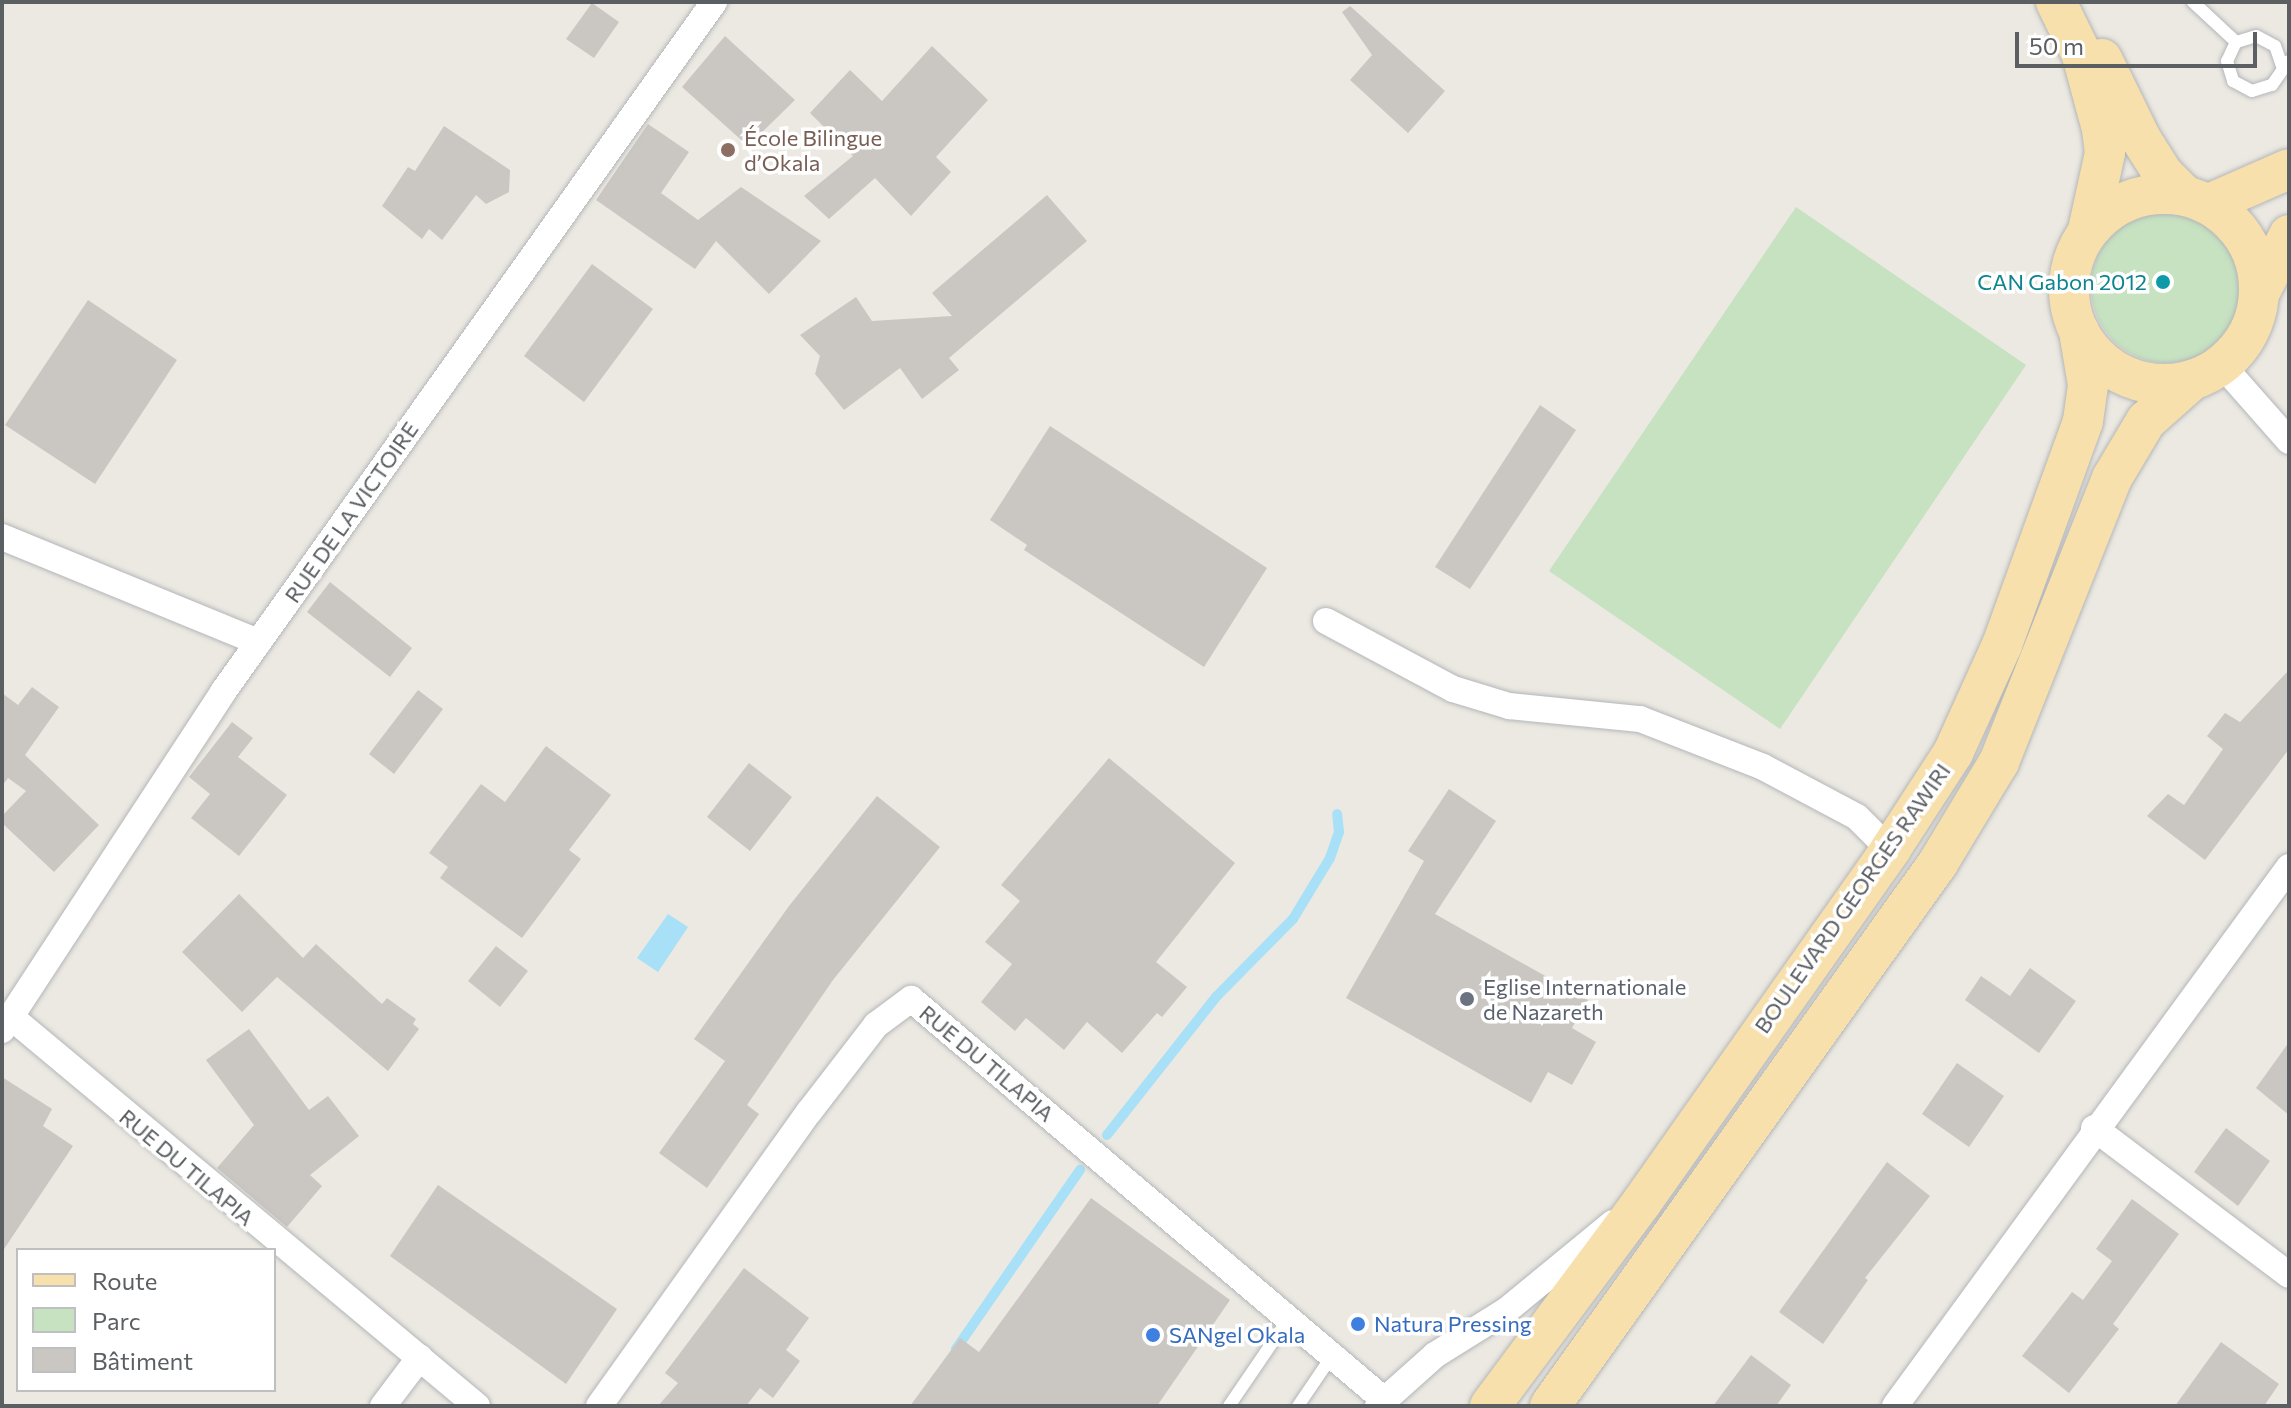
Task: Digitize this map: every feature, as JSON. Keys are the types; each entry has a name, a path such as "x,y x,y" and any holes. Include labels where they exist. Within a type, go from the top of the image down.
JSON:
{"main road":[{"path":"2059,2 2081,23 2163,174 2247,241 2260,292"},
{"path":"2059,2 2082,55 2102,129 2105,153 2088,230 2069,279 2079,331 2099,358 2127,377 2160,384 2207,373 2242,345 2255,320 2260,292 2289,235"},
{"path":"2088,230 2131,199 2196,200 2289,169"},
{"name":"BOULEVARD GEORGES RAWIRI","path":"1490,1406 1642,1202 1890,850 1970,716 2052,511 2083,421 2088,385 2079,331"},
{"name":"BOULEVARD GEORGES RAWIRI","path":"1550,1406 1945,852 1999,762 2112,478 2146,421 2207,373"}],"street":[{"name":"RUE DE LA VICTOIRE","path":"7,1024 258,642 714,2"},
{"path":"2207,373 2289,441"},
{"path":"2,537 258,642"},
{"path":"1326,621 1453,689 1509,706 1640,719 1763,767 1857,817 1890,850"},
{"path":"1895,1406 2094,1128 2289,867"},
{"name":"RUE DU TILAPIA","path":"599,1406 809,1112 876,1025 911,999 1289,1318 1380,1402"},
{"name":"RUE DU TILAPIA","path":"7,1024 477,1406"},
{"path":"2094,1128 2289,1275"},
{"path":"1380,1402 1435,1355 1507,1310 1642,1202"},
{"path":"383,1406 420,1357"}],"lane":[{"path":"2193,2 2236,42"},
{"path":"2256,36 2275,46 2285,64 2272,85 2252,91 2233,81 2227,61 2236,42 2256,36"},
{"path":"1229,1406 1289,1318"},
{"path":"1298,1406 1332,1356"}],"green space":[{"path":"1796,207 2026,365 1780,729 1549,571"},
{"path":"2167,211 2196,217 2221,233 2237,258 2243,287 2237,316 2221,341 2196,357 2167,363 2138,357 2113,341 2097,316 2091,287 2097,258 2113,233 2138,217"}],"water":[{"path":"668,914 688,927 658,972 637,958"}],"building":[{"path":"592,3 619,22 594,58 566,39"},
{"path":"1350,6 1445,91 1408,133 1350,80 1372,55 1342,12"},
{"path":"725,36 795,100 748,146 682,87"},
{"path":"932,46 988,100 936,157 951,172 911,216 875,178 829,219 804,196 853,156 810,113 850,70 882,101"},
{"path":"648,124 689,152 661,193 698,220 741,187 821,241 769,294 716,241 695,269 596,200"},
{"path":"444,126 510,170 509,192 486,204 476,195 442,240 429,229 422,239 382,206 408,167 415,171"},
{"path":"1047,195 1087,241 949,358 959,370 922,399 900,368 844,410 815,374 820,356 800,335 856,297 872,321 952,316 932,293"},
{"path":"592,264 653,309 584,402 524,356"},
{"path":"88,300 177,360 95,484 5,425"},
{"path":"1540,405 1576,430 1470,589 1435,567"},
{"path":"1050,426 1267,568 1204,667 1024,550 1027,545 990,520"},
{"path":"330,582 412,648 390,677 307,612"},
{"path":"2289,670 2289,749 2205,860 2147,816 2168,794 2184,805 2223,749 2207,736 2225,713 2240,722"},
{"path":"32,687 59,707 25,755 99,825 54,872 2,823 2,816 26,791 8,778 2,786 2,693 18,705"},
{"path":"418,690 443,709 394,774 369,754"},
{"path":"232,722 253,738 238,757 287,795 239,856 191,818 210,794 189,777"},
{"path":"546,746 611,795 569,850 581,859 522,938 440,878 448,867 429,853 481,784 505,802"},
{"path":"1109,758 1235,863 1156,962 1187,987 1162,1017 1157,1013 1122,1053 1087,1022 1064,1050 1026,1018 1015,1031 981,1002 1012,964 985,942 1020,901 1001,885"},
{"path":"749,763 792,797 750,851 707,817"},
{"name":"Eglise Internationale de Nazareth","path":"1449,789 1496,821 1435,914 1588,1000 1572,1028 1596,1042 1572,1085 1548,1072 1531,1103 1346,998 1424,861 1408,851"},
{"path":"877,796 940,847 833,980 747,1105 759,1114 707,1188 659,1153 725,1061 694,1039 789,906"},
{"path":"239,894 303,958 316,944 382,1004 387,998 416,1019 413,1024 419,1029 388,1071 277,977 242,1012 182,952"},
{"path":"496,946 528,971 500,1007 468,981"},
{"path":"2030,968 2076,1001 2039,1053 1965,1000 1981,976 2010,996"},
{"path":"249,1029 309,1110 328,1096 359,1136 310,1175 322,1186 287,1227 217,1168 254,1125 206,1060"},
{"path":"2289,1042 2289,1115 2256,1088"},
{"path":"1957,1063 2004,1096 1969,1147 1922,1114"},
{"path":"2,1077 52,1109 43,1126 73,1146 2,1252"},
{"path":"2226,1128 2270,1161 2238,1206 2194,1172"},
{"path":"1887,1162 1930,1196 1865,1278 1868,1280 1823,1344 1779,1312"},
{"path":"438,1185 617,1309 566,1384 390,1256"},
{"path":"1091,1198 1230,1300 1157,1406 910,1406 960,1338 979,1352"},
{"path":"2132,1199 2179,1234 2113,1324 2119,1329 2069,1393 2022,1356 2072,1292 2083,1300 2112,1261 2096,1249"},
{"path":"744,1268 809,1318 786,1350 800,1361 773,1398 760,1388 746,1406 658,1406 678,1383 665,1373"},
{"path":"2221,1342 2279,1384 2264,1406 2175,1406"},
{"path":"1751,1355 1791,1385 1776,1406 1713,1406"}],"waterway":[{"path":"1107,1135 1216,997 1293,919 1330,858 1339,832 1337,814"},
{"path":"956,1349 1080,1170"}],"place":[{"name":"École Bilingue d’Okala","path":"728,150"},
{"name":"CAN Gabon 2012","path":"2163,282"},
{"name":"Eglise Internationale de Nazareth","path":"1467,999"},
{"name":"Natura Pressing","path":"1358,1324"},
{"name":"SANgel Okala","path":"1153,1335"}]}
